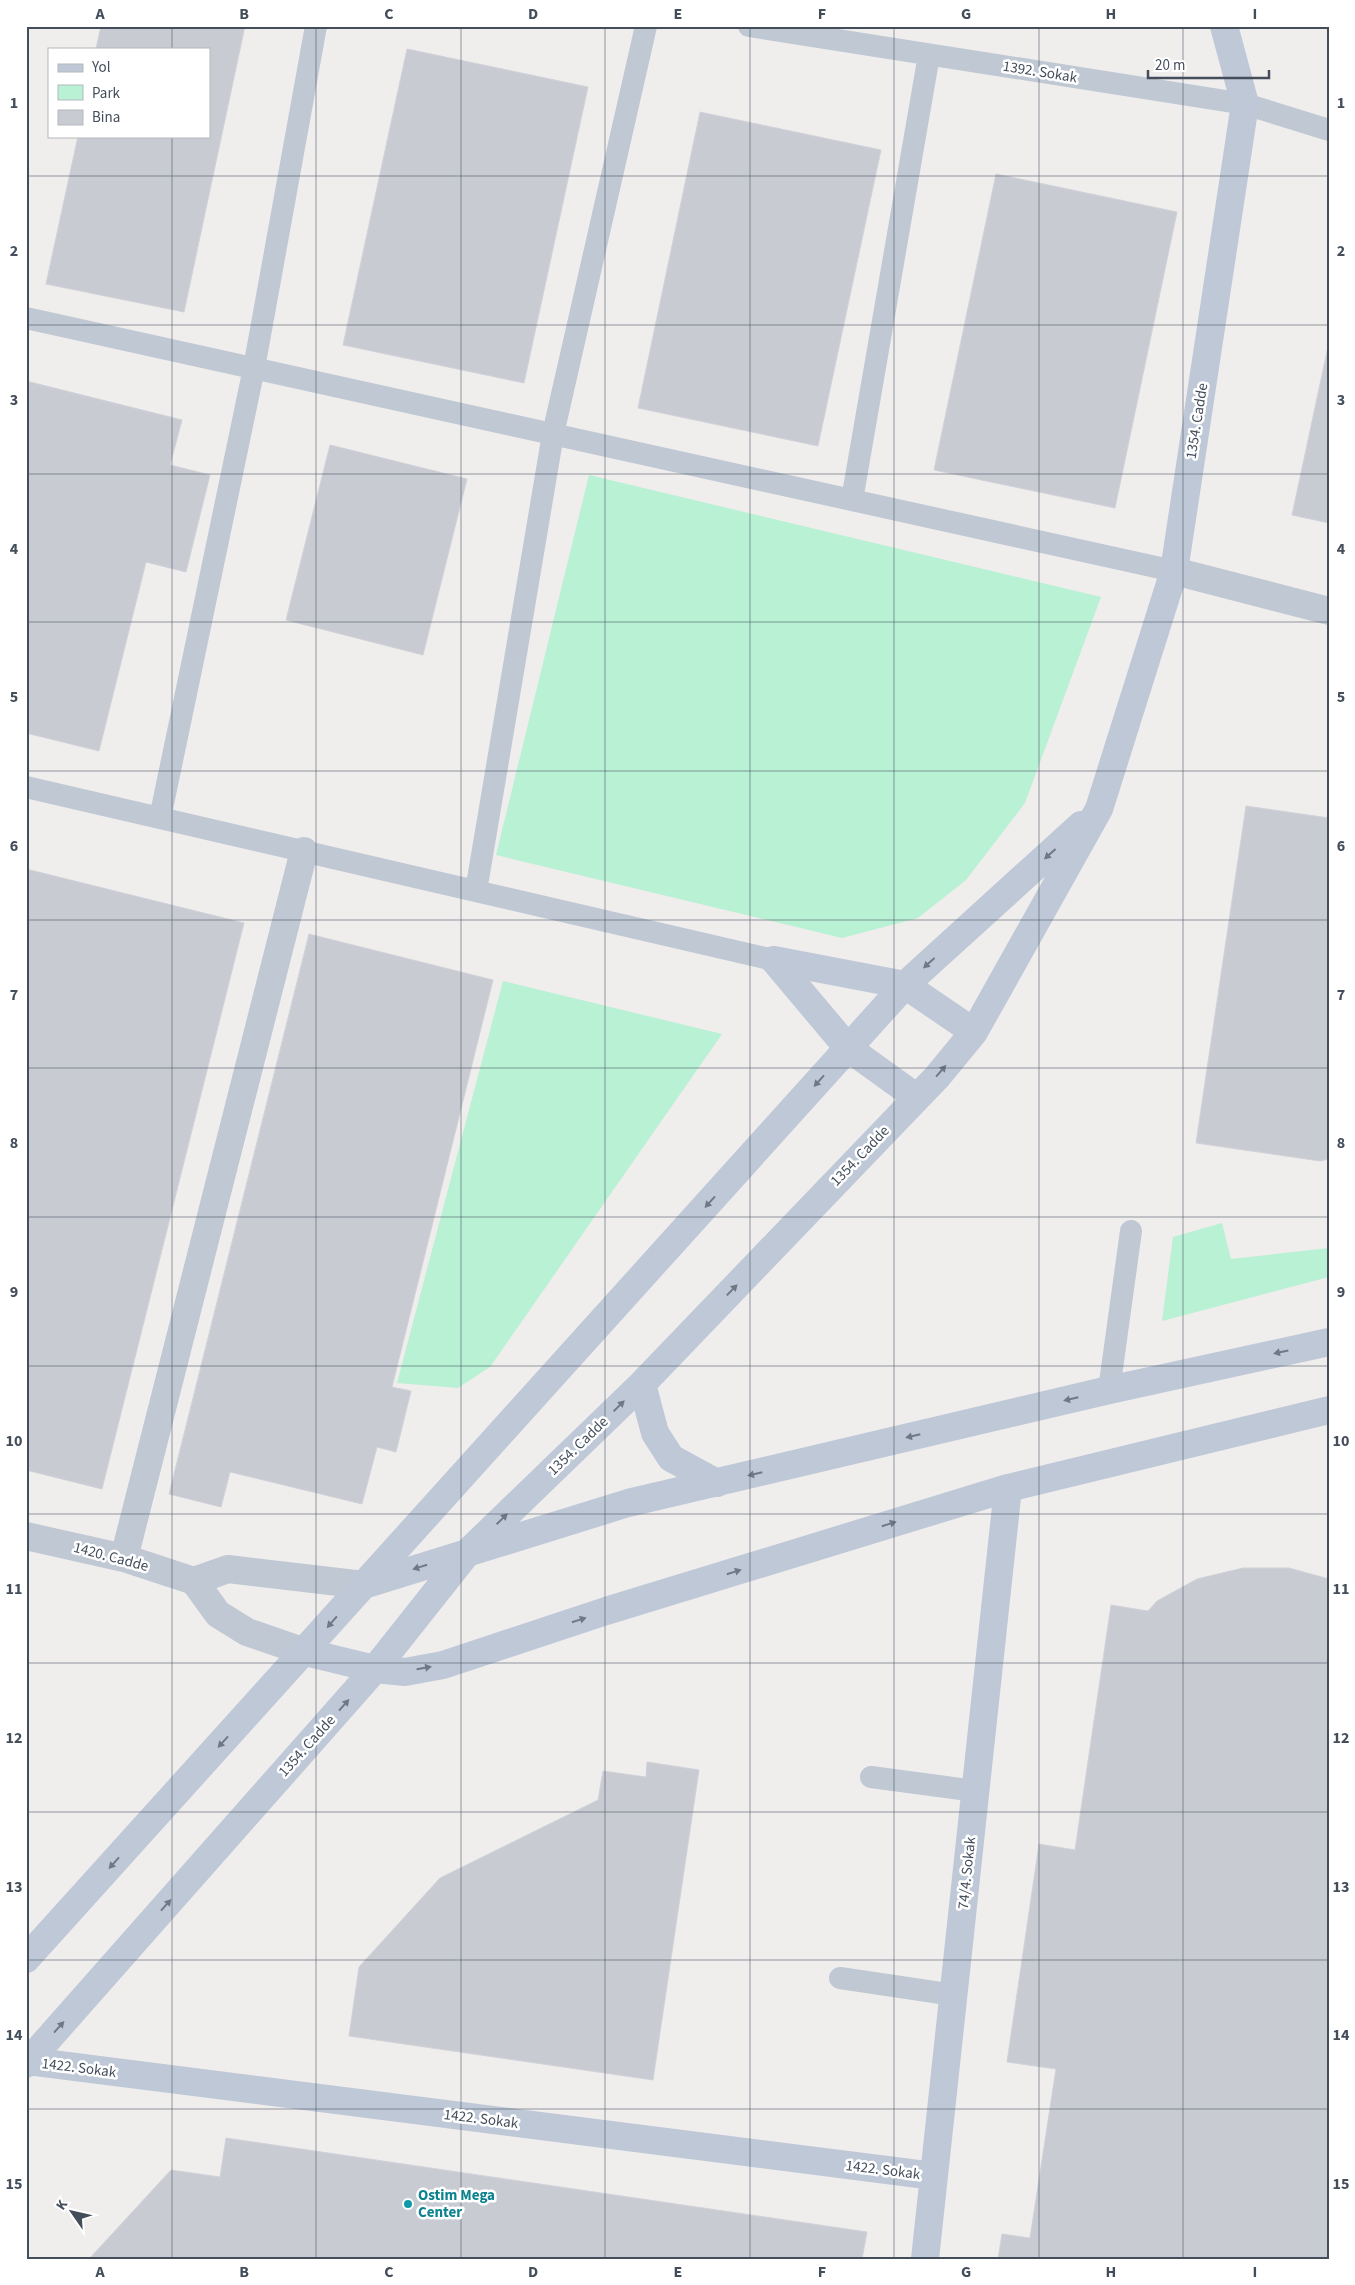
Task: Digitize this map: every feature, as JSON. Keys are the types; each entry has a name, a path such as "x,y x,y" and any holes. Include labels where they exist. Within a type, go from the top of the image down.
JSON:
{"main road":[{"name":"1354. Cadde","path":"27,2062 375,1669 467,1553 642,1384 937,1076 974,1032 1099,809 1174,571 1245,104 1224,26"},
{"path":"26,1959 305,1652 905,984 1099,809"},
{"path":"774,960 905,984 974,1032"},
{"path":"774,960 848,1048 916,1097"},
{"path":"364,1585 628,1503 1109,1390 1329,1342"},
{"path":"642,1384 654,1433 671,1458 717,1483"},
{"path":"305,1652 375,1669 405,1672 443,1665 606,1611 1008,1488 1329,1410"},
{"name":"74/4. Sokak","path":"925,2259 1008,1488"},
{"name":"1422. Sokak","path":"27,2062 934,2176"}],"street":[{"path":"1174,571 1329,611"},
{"path":"124,1558 304,851"},
{"name":"1420. Cadde","path":"26,1536 124,1558 194,1580"},
{"path":"305,1652 247,1632 218,1614 194,1580 228,1568 364,1585"}],"lane":[{"path":"160,818 254,368 316,26"},
{"path":"476,891 554,434 646,26"},
{"name":"1392. Sokak","path":"748,26 775,28 1245,104 1329,130"},
{"path":"852,500 929,54"},
{"path":"26,318 1174,571"},
{"path":"26,787 774,960"},
{"path":"1109,1390 1131,1231"},
{"path":"871,1777 976,1791"},
{"path":"840,1978 954,1995"}],"green space":[{"path":"589,475 1101,597 1025,803 966,880 918,918 842,938 496,855"},
{"path":"503,981 722,1034 490,1367 458,1388 397,1383"},
{"path":"1222,1223 1231,1259 1329,1248 1329,1277 1162,1321 1173,1237"}],"building":[{"path":"101,26 245,26 184,312 46,284 78,138 210,138 210,48 96,48"},
{"path":"407,49 588,87 524,383 343,345"},
{"path":"700,112 881,150 818,446 638,408"},
{"path":"996,174 1177,212 1115,508 934,470"},
{"path":"1329,342 1329,523 1292,515"},
{"path":"26,381 182,420 170,465 210,475 186,572 146,562 99,751 26,733"},
{"path":"330,445 467,479 423,655 286,620"},
{"path":"1246,806 1329,818 1329,1159 1320,1161 1196,1143"},
{"path":"26,869 244,923 102,1489 26,1470"},
{"path":"309,934 493,980 392,1387 411,1391 396,1452 377,1447 362,1504 230,1472 221,1507 169,1494"},
{"path":"1243,1568 1289,1568 1329,1579 1329,2259 998,2259 1002,2234 1030,2238 1056,2069 1007,2062 1039,1844 1075,1850 1111,1605 1148,1611 1157,1601 1197,1579"},
{"path":"647,1762 699,1770 653,2080 349,2036 359,1967 440,1878 598,1800 603,1771 646,1777"},
{"name":"Ostim Mega Center","path":"226,2138 867,2232 862,2259 89,2259 171,2170 220,2177"}],"place":[{"name":"Ostim Mega Center","path":"408,2204"}]}
